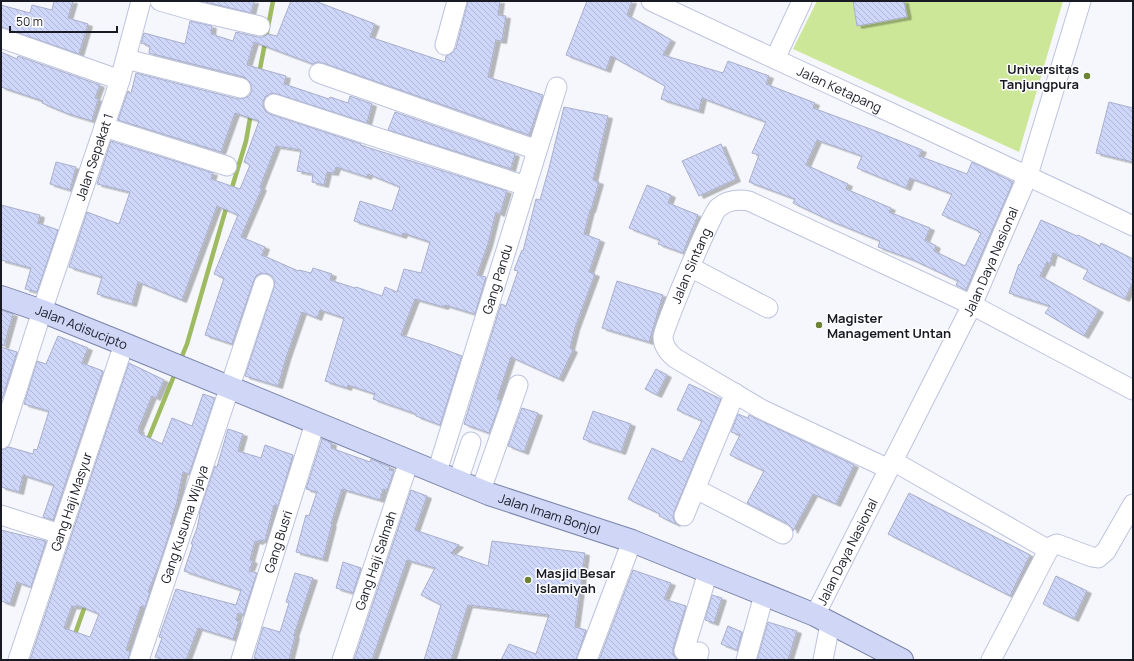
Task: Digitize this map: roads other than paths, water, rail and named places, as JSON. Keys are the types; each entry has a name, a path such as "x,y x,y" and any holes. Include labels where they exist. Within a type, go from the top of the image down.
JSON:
{"main road":[{"name":"Jalan Adisucipto","path":"1,297 42,311 194,374"},
{"name":"Jalan Imam Bonjol","path":"194,374 481,490 632,541 823,620 902,660"}],"street":[{"name":"Jalan Sepakat 1","path":"1,439 42,311 120,80 141,1"},
{"path":"160,1 195,11 260,26"},
{"path":"445,45 457,1"},
{"name":"Jalan Ketapang","path":"651,1 774,60 1028,175 1133,226"},
{"path":"774,60 802,1"},
{"name":"Jalan Daya Nasional","path":"823,660 823,620 891,465 972,305 1028,175 1081,1"},
{"path":"1,38 120,80"},
{"path":"126,59 241,88"},
{"path":"319,73 537,150"},
{"name":"Gang Pandu","path":"437,472 557,87"},
{"path":"274,104 526,186"},
{"path":"104,127 227,166"},
{"name":"Jalan Sintang","path":"1047,549 891,465 762,409 675,358 670,353 664,342 663,336 690,267 712,217 717,208 729,201 738,199 749,201 972,305 1133,390"},
{"path":"690,267 768,308"},
{"name":"Gang Kusuma Wijaya","path":"139,660 264,284"},
{"name":"Gang Haji Masyur","path":"18,660 124,344"},
{"path":"481,490 518,385"},
{"path":"684,516 735,393"},
{"name":"Gang Busri","path":"241,660 315,423"},
{"path":"458,481 470,442"},
{"name":"Gang Haji Salmah","path":"342,660 409,461"},
{"path":"696,488 783,534"},
{"path":"991,660 1047,549 1057,544 1098,558 1106,551 1133,504"},
{"path":"1,515 60,534"},
{"path":"587,660 632,541"},
{"path":"697,660 699,652 684,651 708,572"},
{"path":"746,660 764,595"}],"waterway":[{"path":"259,74 273,1"},
{"path":"231,191 246,141 251,113"},
{"path":"180,361 187,344 227,205"},
{"path":"147,442 176,371"},
{"path":"74,637 86,603"}],"place":[{"name":"Universitas Tanjungpura","path":"1087,76"},
{"name":"Magister Management Untan","path":"819,325"},
{"name":"Masjid Besar Islamiyah","path":"528,580"}]}
